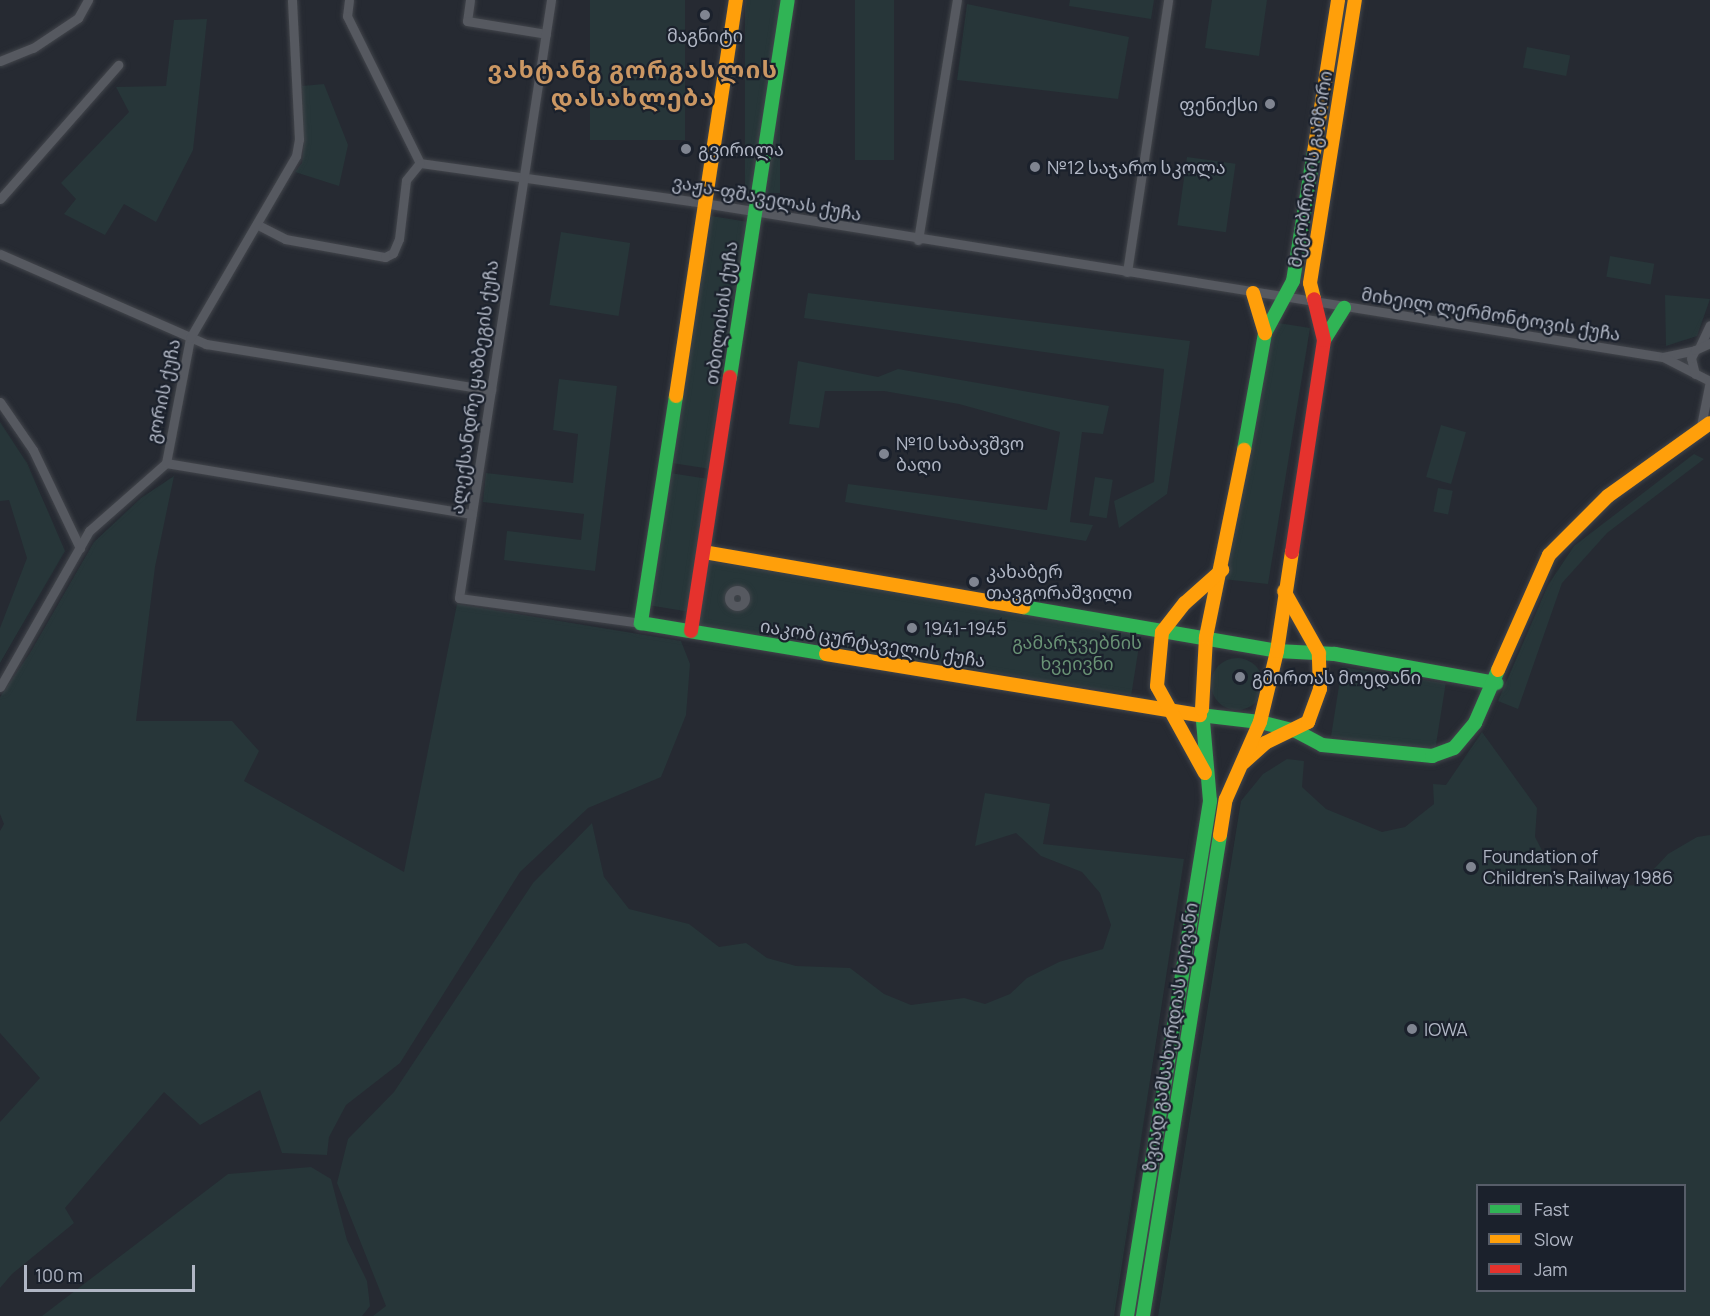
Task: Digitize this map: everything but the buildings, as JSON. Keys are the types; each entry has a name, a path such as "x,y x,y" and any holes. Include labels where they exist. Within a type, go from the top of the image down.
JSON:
{"main road":[{"name":"თბილისის ქუჩა","path":"641,623 736,0"},
{"name":"თბილისის ქუჩა","path":"691,631 788,0"},
{"name":"მეგობრობის გამზირი","path":"1222,570 1265,333 1286,298 1296,262 1338,0"},
{"name":"მეგობრობის გამზირი","path":"1284,591 1324,340 1310,283 1355,0"},
{"path":"1253,293 1265,333"},
{"path":"1324,340 1344,308"},
{"path":"1169,711 1260,722 1296,730 1322,745 1443,754 1454,748 1475,723 1496,683 1549,555 1608,496 1705,427"},
{"path":"704,552 1162,632 1206,637 1276,651 1319,653 1496,683"},
{"path":"1209,781 1193,746 1169,711 1157,686 1162,632 1185,603 1222,570"},
{"path":"1209,781 1201,666 1222,570"},
{"path":"1239,766 1260,722 1276,651 1284,591"},
{"path":"1239,766 1265,743 1296,730 1308,722 1320,689 1319,653 1284,591"},
{"name":"იაკობ ცურტაველის ქუჩა","path":"641,623 1169,711"},
{"name":"ზვიად გამსახურდიას ხეივანი","path":"1143,1316 1227,799 1239,766"},
{"name":"ზვიად გამსახურდიას ხეივანი","path":"1127,1316 1210,801 1209,781"}],"street":[{"path":"0,61 33,48 78,18 88,0"},
{"name":"გორის ქუჩა","path":"0,687 89,531 166,463 190,338 258,225 296,156 299,139 292,0"},
{"path":"258,225 285,239 386,257 393,253 399,239 406,180 420,163 347,16 349,0"},
{"path":"470,0 467,21 546,34"},
{"name":"ალექსანდრე ყაზბეგის ქუჩა","path":"551,0 522,176 459,598 641,623"},
{"path":"918,240 957,0"},
{"path":"1127,272 1168,0"},
{"path":"0,199 118,65"},
{"name":"ვაჟა-ფშაველას ქუჩა","path":"420,163 522,176 1286,298"},
{"path":"0,254 206,344 490,390"},
{"name":"მიხეილ ლერმონტოვის ქუჩა","path":"1286,298 1663,357 1696,376 1710,381"},
{"path":"1696,376 1691,367 1697,348 1710,325"},
{"name":"მიხეილ ლერმონტოვის ქუჩა","path":"1663,357 1710,344"},
{"path":"1705,427 1710,381"},
{"path":"0,402 33,450 80,548"},
{"path":"166,463 472,514"}],"green space":[{"path":"590,0 685,0 685,140 590,140"},
{"path":"745,0 780,0 780,193 745,193"},
{"path":"855,0 894,0 894,160 855,160"},
{"path":"1070,0 1154,0 1151,19 1069,6"},
{"path":"1212,0 1267,0 1259,56 1205,48"},
{"path":"967,4 1129,37 1118,99 957,80"},
{"path":"207,19 193,150 156,222 124,204 105,235 64,214 76,199 61,183 129,112 116,87 166,86 174,20"},
{"path":"1527,47 1570,55 1566,76 1523,68"},
{"path":"324,84 348,145 339,186 295,172 302,163 304,143 302,86"},
{"path":"1187,157 1236,164 1226,232 1177,225"},
{"path":"711,216 747,222 707,469 672,463"},
{"path":"561,232 630,243 619,316 549,305"},
{"path":"1610,256 1654,264 1651,284 1606,277"},
{"path":"808,293 1190,341 1167,494 1119,528 1114,501 1154,482 1164,369 804,318"},
{"path":"1665,295 1710,299 1697,336 1666,346"},
{"path":"1272,322 1310,328 1268,584 1223,579"},
{"path":"798,361 878,377 898,369 1109,406 1103,434 1082,432 1070,522 1093,525 1086,541 845,502 848,484 1047,510 1060,432 959,404 884,391 825,391 819,428 789,424"},
{"path":"559,379 617,386 595,571 504,560 507,531 581,540 584,514 483,502 486,473 573,483 578,434 553,430"},
{"path":"0,422 27,463 65,551 0,663 0,628 27,558 9,500 0,501"},
{"path":"1441,425 1466,432 1451,484 1426,477"},
{"path":"1694,454 1704,459 1607,533 1562,583 1518,709 1498,701 1548,585 1574,546"},
{"path":"670,473 709,479 688,611 649,605"},
{"path":"174,476 155,567 136,721 232,721 259,751 244,781 404,872 457,604 681,641 690,664 686,715 661,777 588,808 520,872 400,1063 346,1105 329,1137 327,1155 282,1153 260,1090 200,1125 164,1092 65,1208 74,1223 12,1274 0,1288 0,1122 40,1078 0,1033 0,831 4,824 0,814 0,697 30,653 94,542 141,498"},
{"path":"1095,477 1113,480 1107,518 1089,516"},
{"path":"1438,488 1453,491 1448,514 1433,512"},
{"name":"გამარჯვებნის ხვეივნი","path":"709,561 1142,630 1131,695 699,626"},
{"path":"1237,658 1247,660 1255,666 1261,674 1263,684 1261,694 1255,702 1247,708 1237,710 1227,708 1219,702 1213,694 1211,684 1213,674 1219,666 1227,660"},
{"path":"1342,667 1446,683 1435,753 1331,736"},
{"path":"1482,732 1537,808 1535,837 1556,877 1604,887 1639,885 1668,854 1697,837 1710,835 1710,1316 1158,1316 1241,801 1263,774 1287,759 1304,761 1302,787 1326,809 1382,832 1405,827 1434,804 1433,784 1446,785"},
{"path":"985,793 1050,804 1043,844 1184,859 1114,1316 373,1316 386,1306 337,1183 348,1139 394,1092 533,883 592,823 604,877 629,909 689,924 719,947 746,943 767,958 796,966 850,968 884,994 911,1005 964,998 985,1004 1010,994 1027,978 1059,962 1103,949 1111,925 1100,893 1082,872 1041,856 1016,833 975,846"},
{"path":"311,1167 331,1179 347,1240 367,1281 370,1306 362,1316 42,1316 228,1174"}],"traffic: fast":[{"path":"730,377 788,0"},
{"path":"1244,450 1265,333 1293,281 1314,152"},
{"path":"1324,340 1344,308"},
{"path":"676,396 641,623 826,654"},
{"path":"1023,607 1277,651 1335,654 1496,683"},
{"path":"1200,715 1260,722 1296,731 1322,745 1432,756 1454,748 1475,723 1498,670"},
{"path":"1127,1316 1210,801 1202,709"},
{"path":"1143,1316 1220,835"}],"traffic: slow":[{"path":"676,396 736,0"},
{"path":"1314,152 1338,0"},
{"path":"1314,299 1310,283 1355,0"},
{"path":"1253,293 1265,333"},
{"path":"1498,670 1549,555 1608,496 1710,423"},
{"path":"1202,709 1206,637 1244,450"},
{"path":"704,552 1023,607"},
{"path":"1220,835 1226,799 1260,722 1277,651 1292,552"},
{"path":"1205,773 1157,686 1162,632 1185,603 1222,570"},
{"path":"1243,763 1265,743 1308,722 1320,689 1319,653 1284,591"},
{"path":"826,654 1200,715"}],"traffic: jam":[{"path":"1292,552 1324,340 1314,299"},
{"path":"691,631 730,377"}],"place":[{"name":"მაგნიტი","path":"705,15"},
{"name":"ფენიქსი","path":"1270,104"},
{"name":"გვირილა","path":"686,149"},
{"name":"№12 საჯარო სკოლა","path":"1035,167"},
{"name":"№10 საბავშვო ბაღი","path":"884,454"},
{"name":"კახაბერ თავგორაშვილი","path":"974,582"},
{"name":"1941-1945","path":"912,628"},
{"name":"გმირთას მოედანი","path":"1240,677"},
{"name":"Foundation of Children's Railway 1986","path":"1471,867"},
{"name":"IOWA","path":"1412,1029"}],"district":[{"name":"ვახტანგ გორგასლის დასახლება","path":"633,83"}]}
